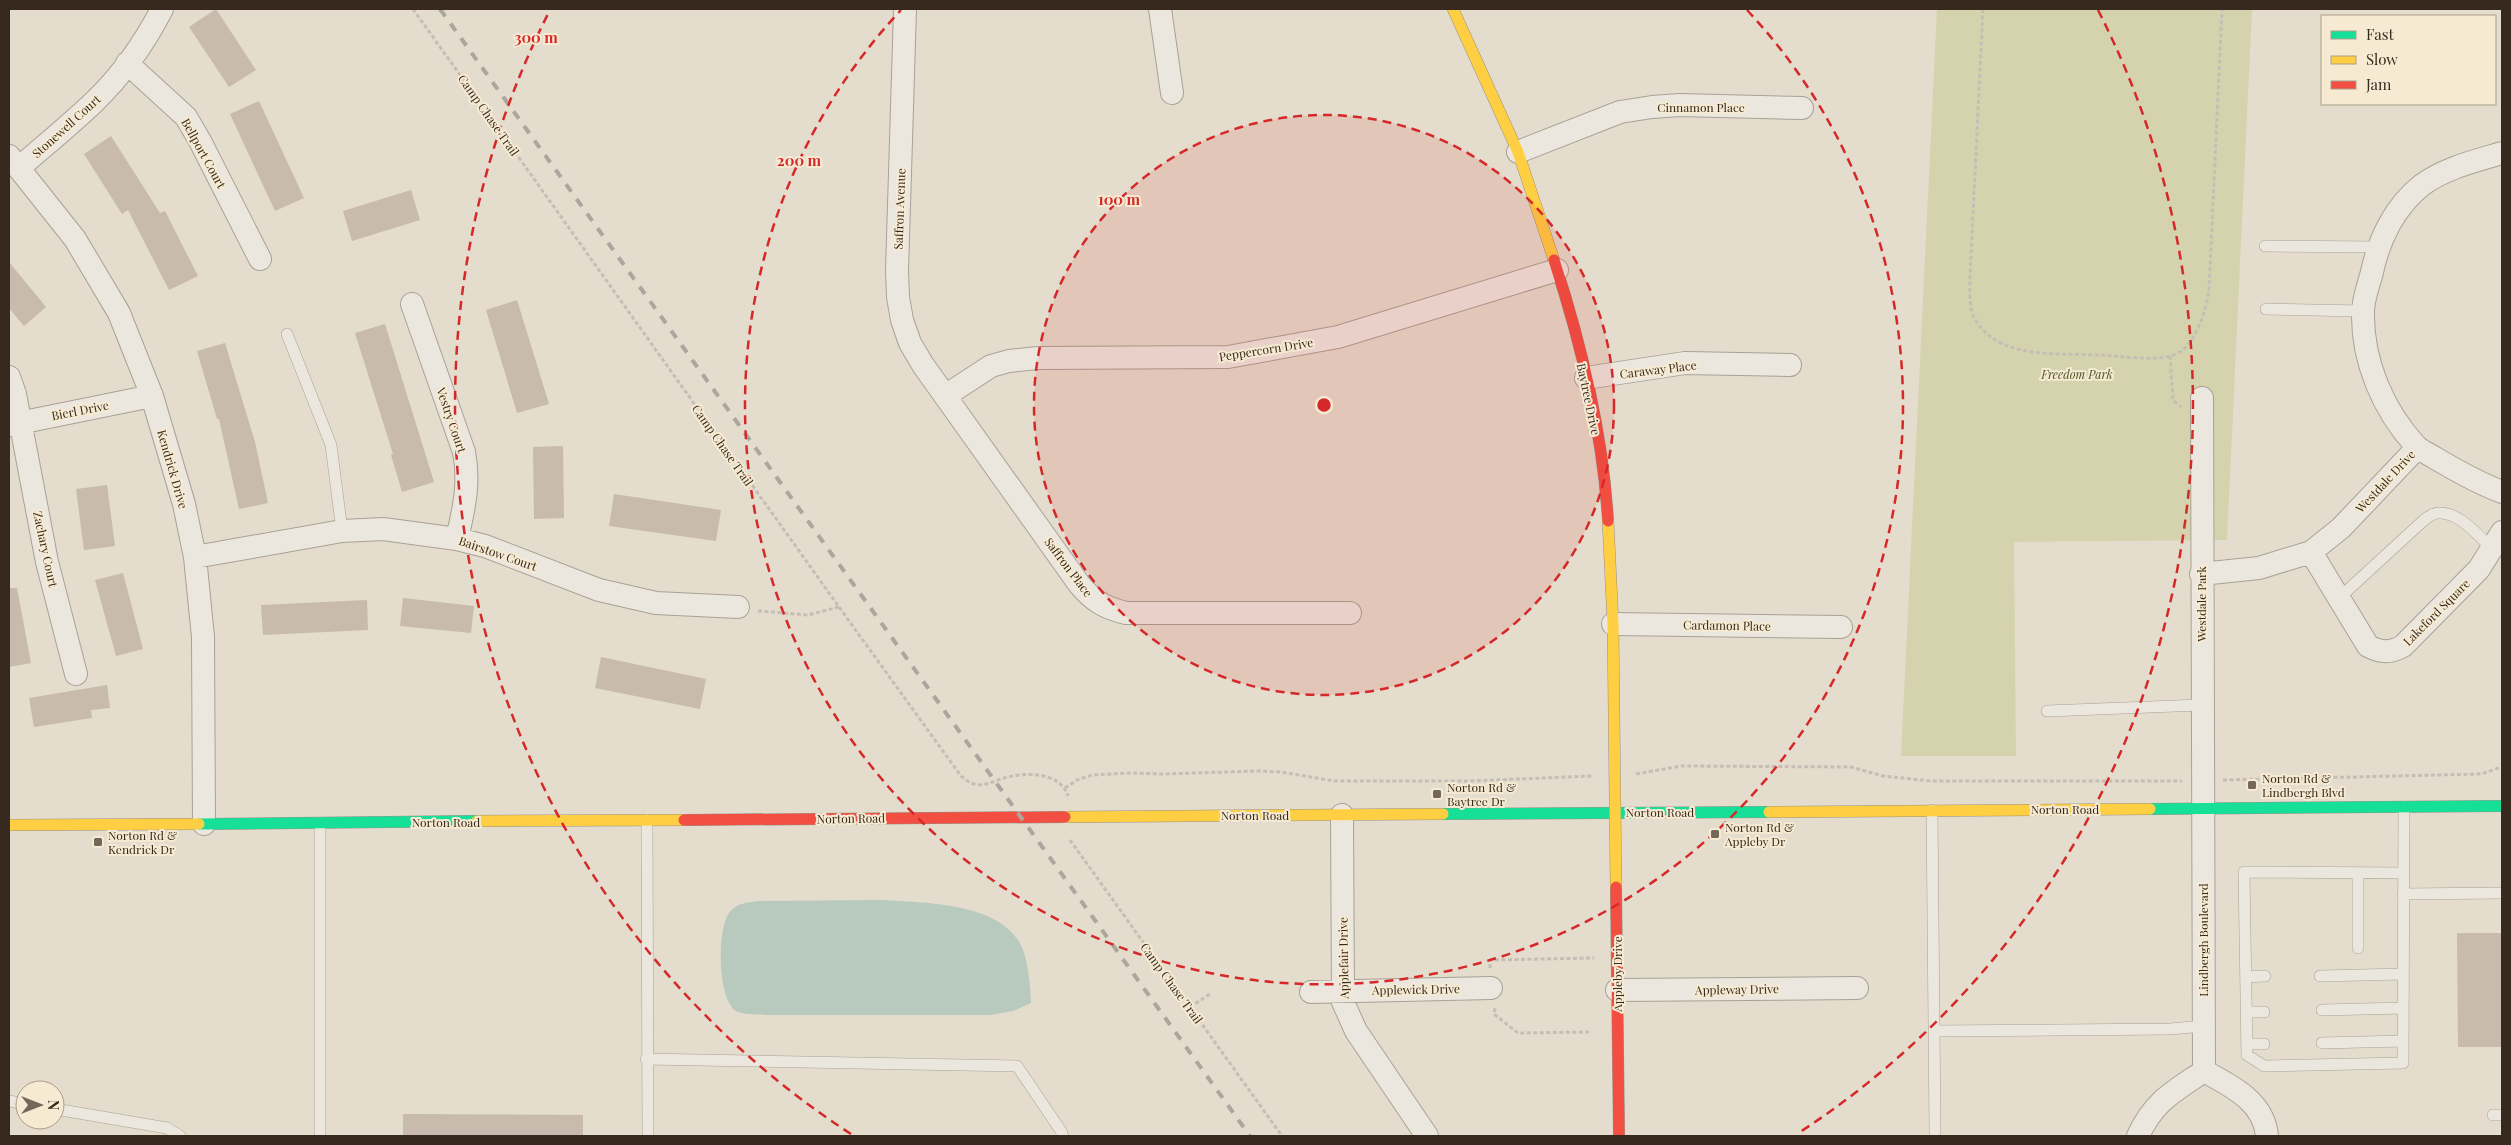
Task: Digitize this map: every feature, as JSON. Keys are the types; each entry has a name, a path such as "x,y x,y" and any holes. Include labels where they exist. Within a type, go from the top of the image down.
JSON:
{"main road":[{"name":"Baytree Drive","path":"1453,9 1518,152 1557,270 1586,378 1607,506 1613,624 1616,812"},
{"name":"Norton Road","path":"9,825 2502,806"},
{"name":"Appleby Drive","path":"1616,812 1619,1136"}],"street":[{"name":"Stonewell Court","path":"14,162 95,101 127,63 162,9"},
{"name":"Saffron Avenue","path":"905,9 897,271 898,297 902,320 910,343 945,396"},
{"path":"1160,9 1172,93"},
{"name":"Bellport Court","path":"127,63 186,117 260,259"},
{"name":"Cinnamon Place","path":"1518,152 1620,112 1652,107 1802,108"},
{"name":"Westdale Drive","path":"2201,574 2259,568 2311,552 2341,528 2417,448 2390,413 2376,384 2366,345 2363,311 2378,247 2390,223 2406,201 2421,186 2438,174 2502,153"},
{"name":"Kendrick Drive","path":"14,162 75,239 119,313 152,396 184,504 195,558 203,637 204,824"},
{"name":"Peppercorn Drive","path":"945,396 991,366 1009,361 1038,358 1228,357 1338,337 1557,270"},
{"name":"Vestry Court","path":"412,304 465,458 468,472 467,496 457,539"},
{"name":"Caraway Place","path":"1586,378 1686,363 1790,365"},
{"name":"Zachary Court","path":"9,377 15,394 15,423 47,562 76,674"},
{"name":"Bierl Drive","path":"15,423 152,396"},
{"name":"Saffron Place","path":"945,396 1079,584 1091,598 1107,609 1144,615 1350,613"},
{"name":"Westdale Park","path":"2202,398 2202,809"},
{"path":"2417,448 2476,483 2502,492"},
{"name":"Bairstow Court","path":"195,558 342,531 383,530 457,539 485,546 599,590 656,603 738,607"},
{"name":"Lakeford Square","path":"2311,552 2368,646 2379,652 2392,652 2403,646 2479,569 2497,540"},
{"name":"Cardamon Place","path":"1613,624 1841,627"},
{"name":"Lindbergh Boulevard","path":"2202,809 2204,1071"},
{"name":"Applefair Drive","path":"1342,815 1343,1002 1356,1032 1427,1136"},
{"name":"Applewick Drive","path":"1311,992 1491,988"},
{"name":"Appleway Drive","path":"1617,990 1858,988"},
{"path":"2138,1136 2145,1121 2159,1101 2204,1071 2242,1092 2262,1116 2267,1136"}],"lane":[{"path":"2265,246 2378,247"},
{"path":"2266,310 2363,311"},
{"path":"287,334 331,445 342,531"},
{"path":"2338,598 2424,520 2438,513 2450,515 2497,540"},
{"path":"2047,711 2202,705"},
{"path":"2403,873 2244,872 2247,1055 2264,1066 2403,1063 2404,807"},
{"path":"1932,810 1935,1132"},
{"path":"647,820 646,1059 648,1136"},
{"path":"320,823 320,1136"},
{"path":"2358,873 2358,948"},
{"path":"2403,894 2502,894"},
{"path":"2320,976 2403,974"},
{"path":"2246,976 2266,976"},
{"path":"2322,1010 2403,1008"},
{"path":"2246,1012 2264,1012"},
{"path":"1934,1031 2170,1029 2203,1026"},
{"path":"2322,1043 2403,1041"},
{"path":"2247,1044 2264,1044"},
{"path":"646,1059 1017,1066 1063,1136"},
{"path":"65,1111 167,1128 180,1136"}],"path":[{"name":"Camp Chase Trail","path":"414,9 839,608 961,776 973,784 980,785 1021,775 1040,776 1055,779 1065,788"},
{"path":"1983,9 1970,276 1970,303 1975,320 1987,334 2003,344 2024,351 2170,356 2186,346 2200,325 2206,310 2210,290 2222,9"},
{"path":"2170,356 2172,400 2201,423"},
{"path":"738,607 780,614 808,615 839,608"},
{"path":"1068,804 1065,788 1077,780 1092,775 1130,773 1266,771 1334,781 1503,780 1647,773 1681,766 1851,767 1884,776 1930,782 2202,780 2481,774 2502,767"},
{"name":"Camp Chase Trail","path":"1068,836 1282,1136"},
{"path":"1490,960 1617,958"},
{"path":"1190,1008 1210,994"},
{"path":"1494,1014 1518,1033 1589,1032"}],"green space":[{"name":"Freedom Park","path":"1937,9 2252,9 2227,540 2014,542 2016,756 1901,756"}],"shaded area":[{"path":"882,900 920,902 963,908 984,915 1001,924 1015,936 1024,953 1030,984 1031,1003 1013,1011 990,1015 766,1015 739,1012 730,1004 722,979 721,948 725,921 735,907 760,901"}],"building":[{"path":"216,9 256,70 229,87 189,27"},
{"path":"259,101 304,198 275,211 230,114"},
{"path":"111,136 160,213 165,211 198,276 169,290 128,210 122,214 84,154"},
{"path":"411,190 420,220 352,241 343,211"},
{"path":"9,262 46,307 24,326 9,308"},
{"path":"517,300 549,404 517,413 486,310"},
{"path":"385,324 434,482 402,492 391,455 393,454 355,333"},
{"path":"225,343 255,442 268,503 239,509 219,419 217,419 197,351"},
{"path":"563,446 564,518 534,519 533,447"},
{"path":"107,485 115,546 84,550 76,489"},
{"path":"614,494 721,510 716,541 609,526"},
{"path":"123,573 143,649 116,656 95,580"},
{"path":"9,588 17,588 31,663 9,667"},
{"path":"403,598 474,606 471,633 400,626"},
{"path":"367,600 368,630 263,635 261,605"},
{"path":"601,657 706,679 700,709 595,688"},
{"path":"107,685 110,708 91,710 92,718 34,727 29,698"},
{"path":"2457,933 2502,933 2502,1047 2458,1047"},
{"path":"403,1114 583,1115 583,1136 403,1136"}],"railway":[{"path":"440,9 1250,1136"}],"traffic: fast":[{"path":"2150,809 2502,806"},
{"path":"1443,814 1769,812"},
{"path":"199,824 477,821"}],"traffic: slow":[{"path":"1453,9 1518,152 1554,260"},
{"path":"1608,521 1613,624 1616,887"},
{"path":"1769,812 2150,809"},
{"path":"1065,817 1443,814"},
{"path":"477,821 684,820"},
{"path":"9,825 199,824"}],"traffic: jam":[{"path":"1554,260 1582,356 1596,422 1608,521"},
{"path":"684,820 1065,817"},
{"path":"1616,887 1619,1136"}],"place":[{"name":"Norton Rd & Lindbergh Blvd","path":"2252,785"},
{"name":"Norton Rd & Baytree Dr","path":"1437,794"},
{"name":"Norton Rd & Appleby Dr","path":"1715,834"},
{"name":"Norton Rd & Kendrick Dr","path":"98,842"}]}
